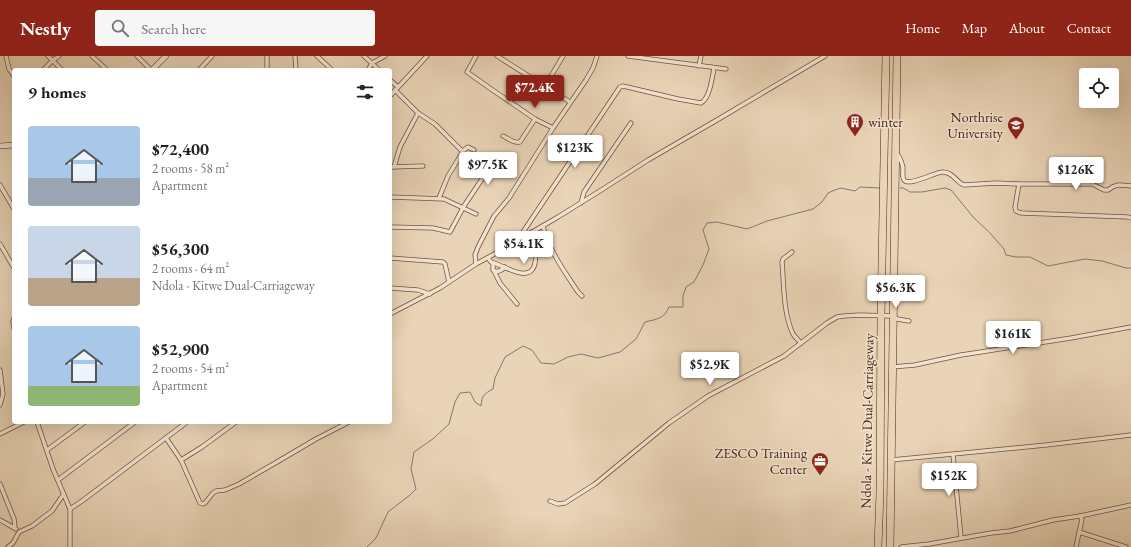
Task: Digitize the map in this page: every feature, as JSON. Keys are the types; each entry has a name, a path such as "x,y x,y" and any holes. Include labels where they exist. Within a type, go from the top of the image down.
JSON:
{"highway":[{"name":"Ndola - Kitwe Dual-Carriageway","path":"878,547 886,56"},
{"name":"Ndola - Kitwe Dual-Carriageway","path":"890,547 897,56"}],"main road":[{"path":"154,68 166,56"},
{"path":"0,146 12,145"}],"street":[{"path":"6,56 9,68 12,73"},
{"path":"48,56 60,68"},
{"path":"45,68 59,56"},
{"path":"92,56 105,68"},
{"path":"137,56 150,68"},
{"path":"201,68 212,56"},
{"path":"267,56 267,68"},
{"path":"295,56 296,68"},
{"path":"317,56 330,68"},
{"path":"364,56 377,68"},
{"path":"369,68 372,64 385,56"},
{"path":"392,94 427,56"},
{"path":"476,56 467,72 535,119 553,128"},
{"path":"497,56 570,102"},
{"path":"545,86 563,56"},
{"path":"476,264 475,255 494,216 509,198 553,128 590,74 597,56"},
{"path":"628,56 726,69"},
{"path":"699,66 701,56"},
{"path":"392,313 430,294 476,264 581,203 648,160 825,56"},
{"path":"518,240 620,87 623,86 701,103 708,95 714,68"},
{"path":"392,83 418,113 435,124 463,152"},
{"path":"418,113 400,147 392,167 423,166"},
{"path":"503,136 519,143 535,119"},
{"path":"581,203 584,192 632,123"},
{"path":"438,198 448,176 463,152 467,148 474,150"},
{"path":"896,152 902,162 904,179 908,182 943,172 951,174 964,185 996,182 1019,184 1092,184 1104,190 1108,190 1115,185 1120,184 1131,186"},
{"path":"392,227 432,228 450,232 463,208 494,162 496,156"},
{"path":"1019,184 1015,207 1016,211 1131,218"},
{"path":"0,185 12,206"},
{"path":"392,197 438,198 450,201 476,214"},
{"path":"543,226 546,239 559,262 582,296"},
{"path":"488,258 493,263 520,273 527,273 534,267 536,253 532,232"},
{"path":"0,244 12,264"},
{"path":"792,252 782,262 784,298 789,323 793,334 801,343"},
{"path":"392,258 443,262 445,264 449,282"},
{"path":"493,263 493,270 500,283 517,304"},
{"path":"494,271 499,271 505,267"},
{"path":"392,288 418,290 430,294"},
{"path":"550,501 558,504 565,503 595,484 670,423 708,396 775,360 837,317 893,316 897,319 909,321"},
{"path":"892,367 915,365 961,355 1131,327"},
{"path":"0,370 4,394 0,405"},
{"path":"0,434 20,424"},
{"path":"38,424 53,469 70,509 70,547"},
{"path":"47,450 82,424"},
{"path":"58,480 132,424"},
{"path":"70,509 184,424"},
{"path":"181,460 202,447 233,424"},
{"path":"166,438 181,460 200,503 203,504 213,493 239,484 316,439 346,424"},
{"path":"891,460 953,455 1131,435"},
{"path":"953,455 961,537"},
{"path":"0,484 14,519 15,528"},
{"path":"8,547 13,543 19,532 32,526 52,511 64,495"},
{"path":"901,547 1010,531 1053,520 1080,516 1131,504"},
{"path":"1076,547 1082,519 1080,516"},
{"path":"0,520 15,528 19,532"},
{"path":"1079,532 1126,547"}],"waterway":[{"path":"367,547 376,538 388,512 416,489 411,469 414,452 434,438 449,424 455,402 460,393 470,392 475,402 481,406 484,395 493,389 495,378 505,357 523,346 532,350 541,363 554,364 568,357 581,354 598,358 620,352 636,339 645,322 662,316 669,307 683,307 683,296 686,287 694,282 709,249 703,230 707,223 717,222 747,229 767,221 813,209 822,202 828,193 841,188 855,191 860,187 880,188"},
{"path":"900,188 910,192 922,192 945,188 951,190 974,218 1004,249 1006,255 1030,257 1048,266 1085,259 1102,261 1131,268"}],"place":[{"name":"winter","path":"855,137"},
{"name":"Northrise University","path":"1016,140"},
{"name":"ZESCO Training Center","path":"820,476"}]}
